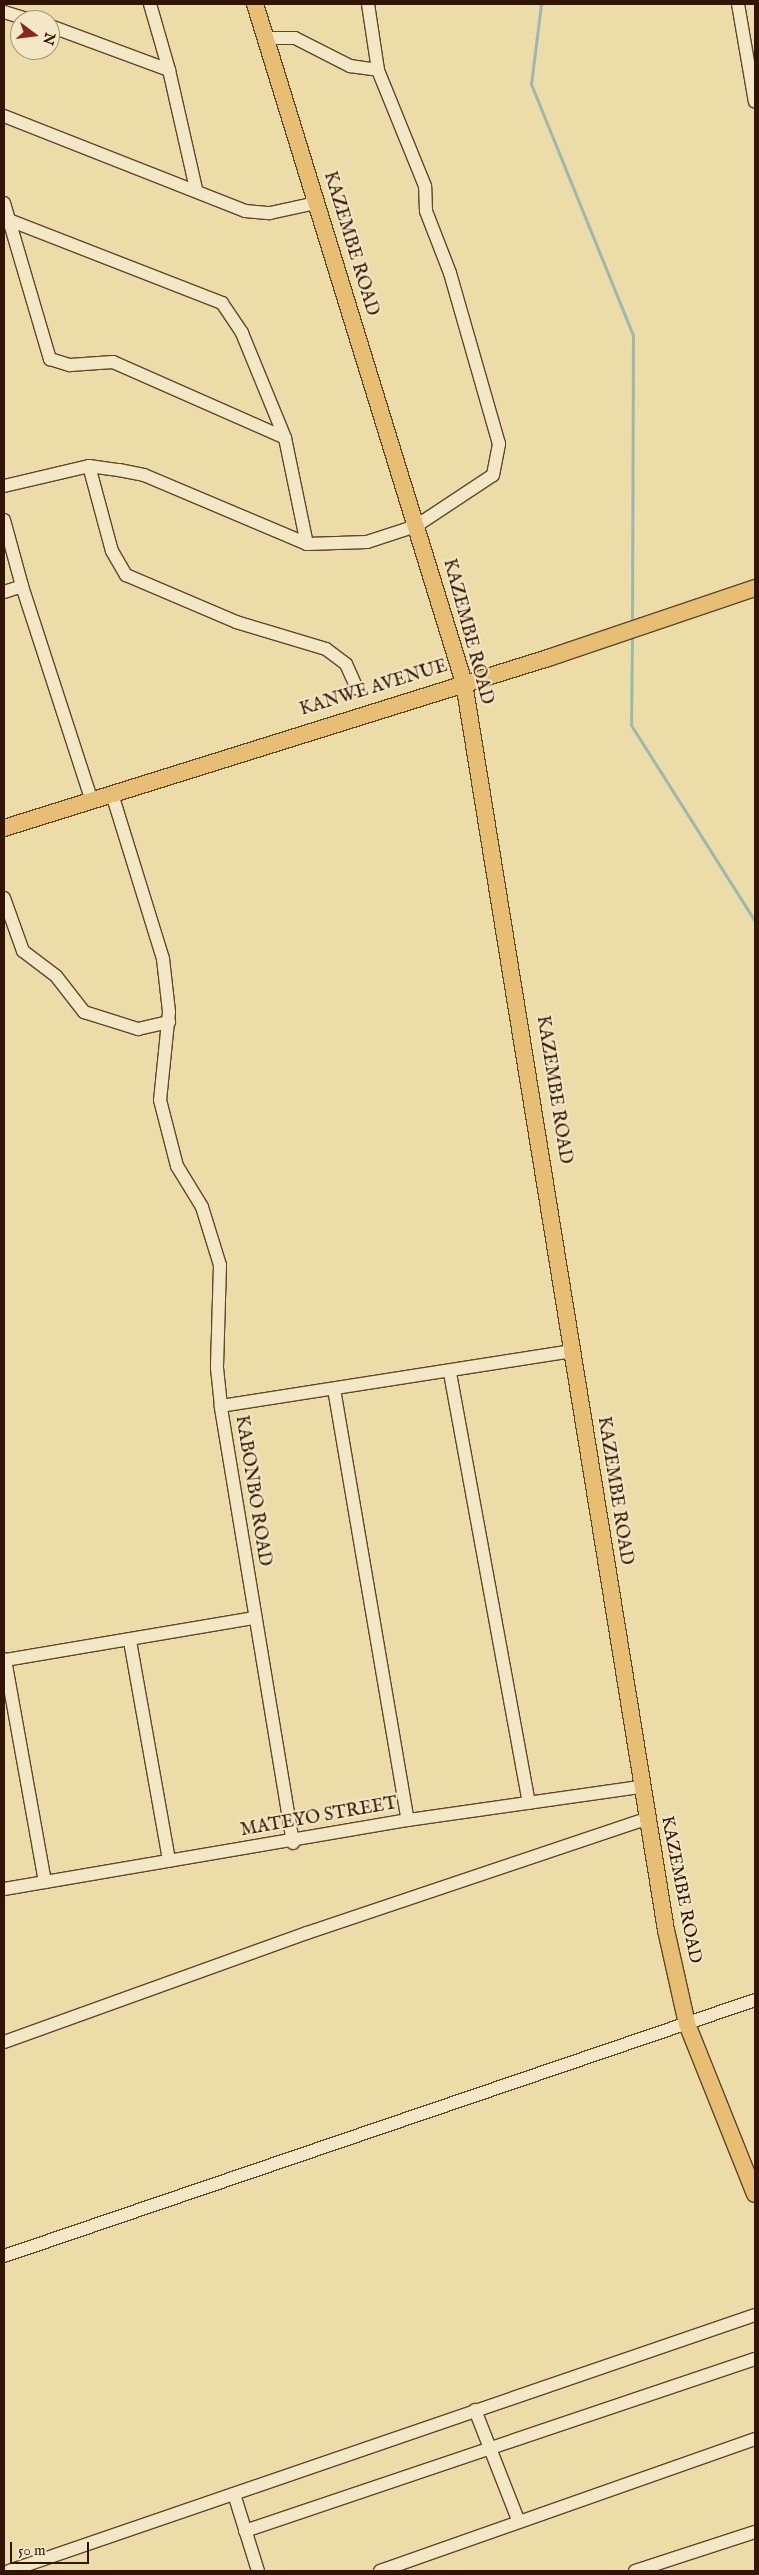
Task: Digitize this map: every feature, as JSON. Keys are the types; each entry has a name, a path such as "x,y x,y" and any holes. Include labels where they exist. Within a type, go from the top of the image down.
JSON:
{"main road":[{"name":"KAZEMBE ROAD","path":"256,4 464,683 573,1351 646,1819 687,2024 755,2194"},
{"name":"KANWE AVENUE","path":"4,828 464,683 755,588"}],"street":[{"path":"150,4 169,70 196,189"},
{"path":"4,486 89,466 144,475 308,544 367,542 416,526 493,475 498,444 450,274 426,211 425,186 378,70 368,4"},
{"path":"741,4 755,102"},
{"path":"60,30 169,70"},
{"path":"266,38 295,38 350,66 378,70"},
{"path":"4,116 196,189 253,214 316,203"},
{"path":"4,202 50,359 70,365 113,362 286,438"},
{"path":"9,220 222,302 242,333 286,438 308,544"},
{"path":"89,466 112,551 126,575 236,622 326,649 346,664 357,689"},
{"path":"4,520 22,586 92,801"},
{"path":"4,592 22,586"},
{"path":"112,794 160,948 169,1022 160,1100 177,1166 202,1207 220,1265 217,1368 221,1406"},
{"path":"4,898 23,952 56,976 84,1012 138,1029 169,1022"},
{"name":"KABONBO ROAD","path":"293,1843 254,1618 221,1406 450,1373 573,1351"},
{"path":"450,1373 529,1803"},
{"path":"334,1389 408,1820"},
{"path":"45,1882 5,1655 130,1641 254,1618"},
{"path":"130,1641 169,1861"},
{"name":"MATEYO STREET","path":"4,1889 169,1861 293,1843 408,1820 640,1787"},
{"path":"4,2042 307,1932 646,1819"},
{"path":"4,2256 755,2000"},
{"path":"9,2571 755,2315"},
{"path":"245,2531 755,2359"},
{"path":"476,2410 488,2448 519,2522"},
{"path":"380,2571 755,2439"},
{"path":"234,2494 258,2571"},
{"path":"635,2571 755,2532"}],"waterway":[{"path":"541,4 531,84 633,335 632,625"},
{"path":"632,636 631,725 755,921"}]}
